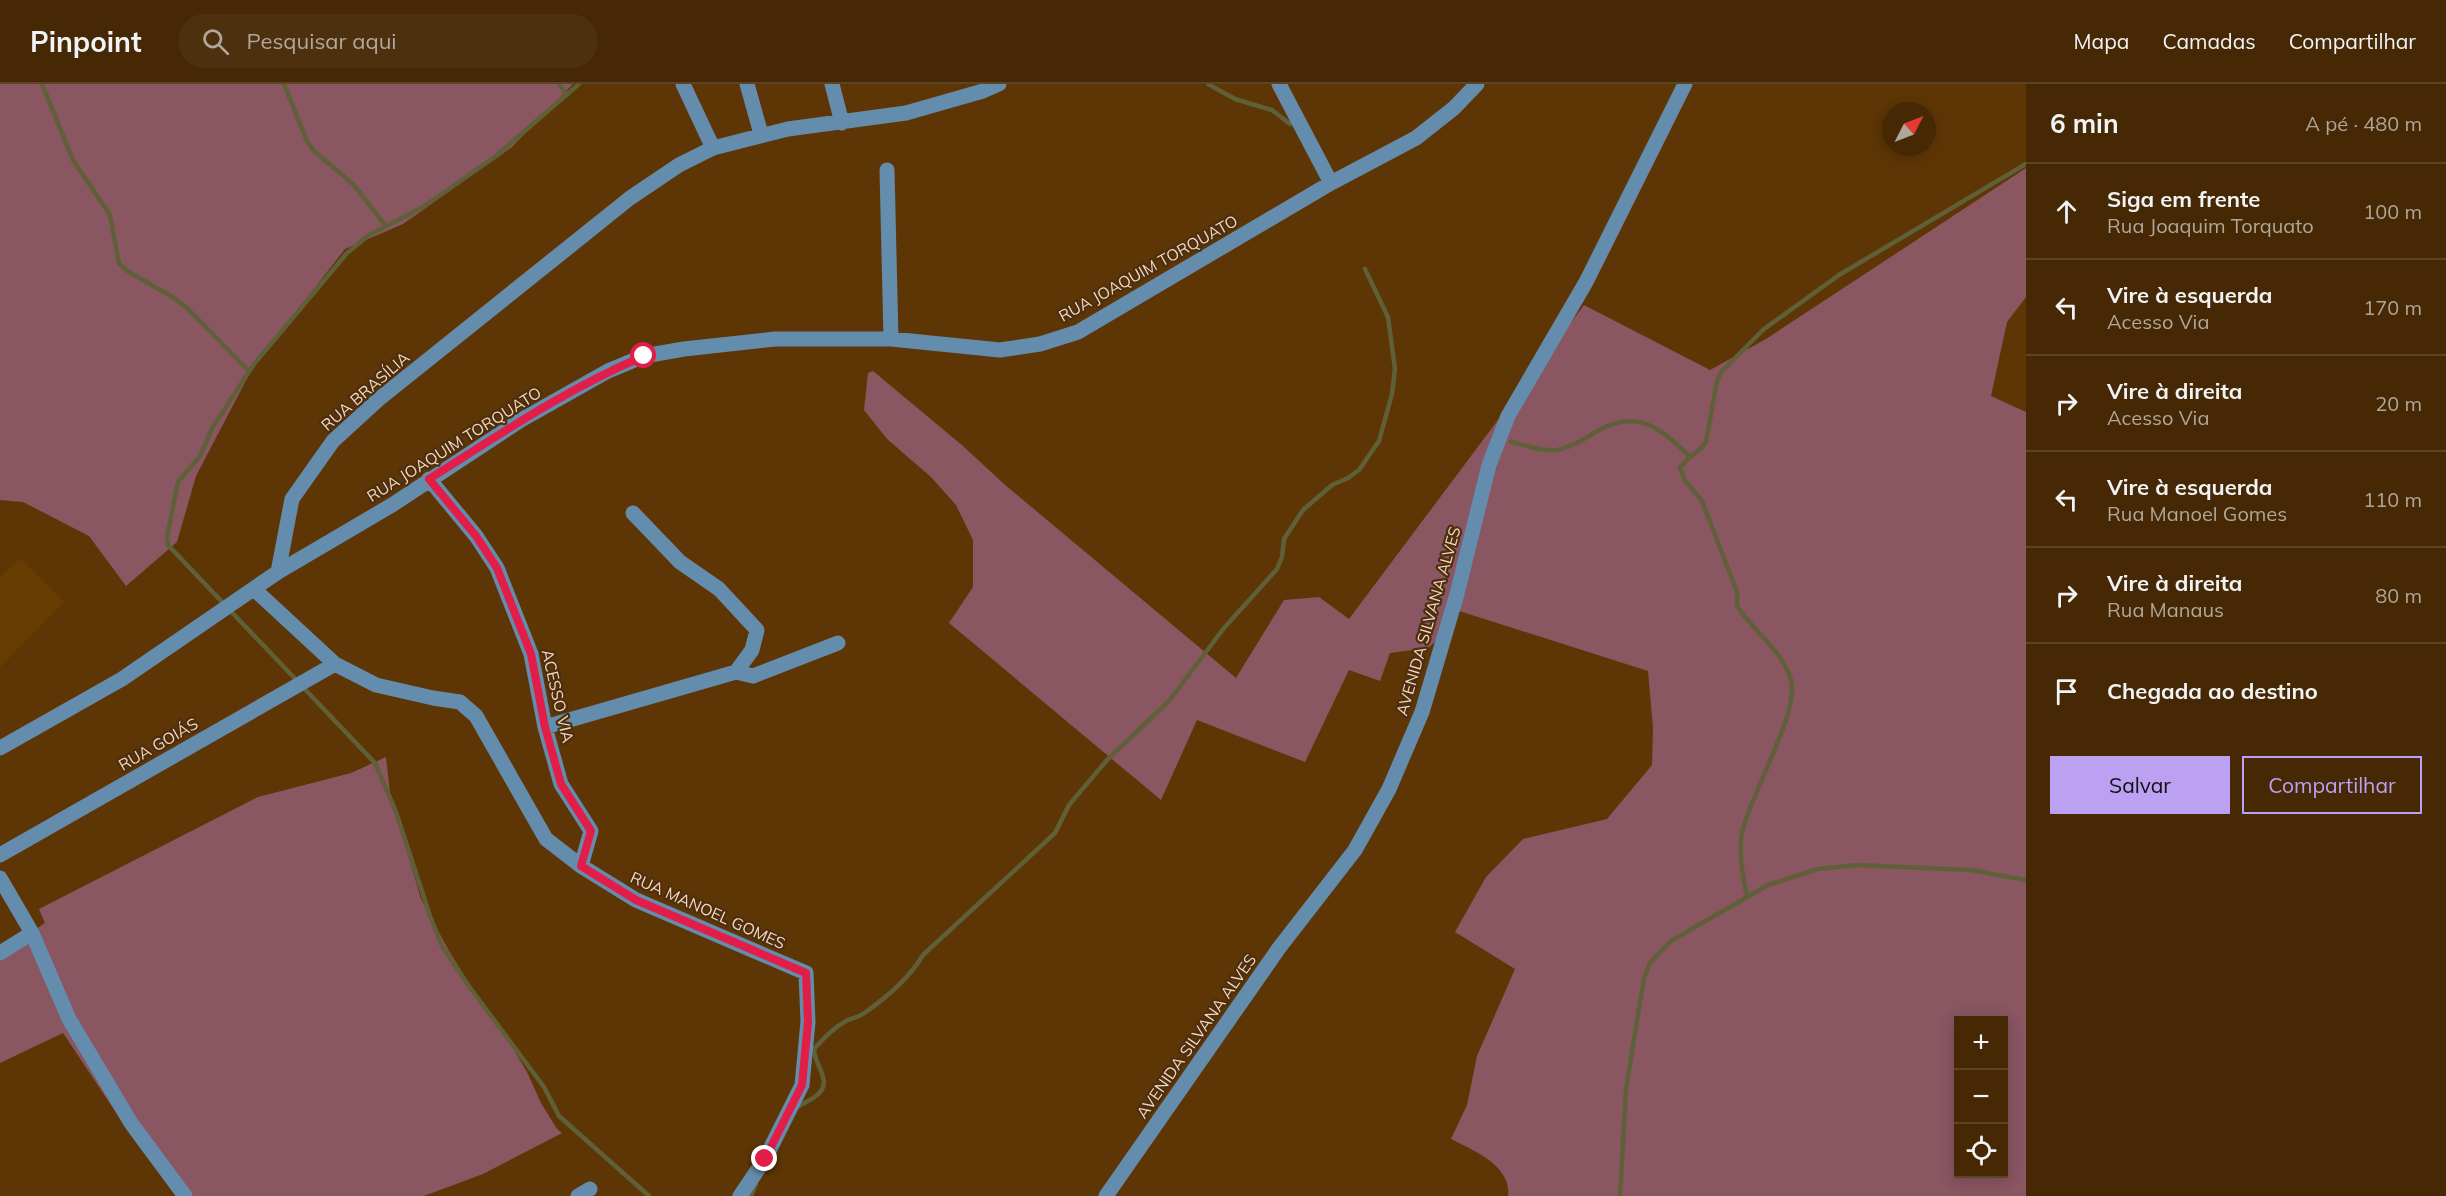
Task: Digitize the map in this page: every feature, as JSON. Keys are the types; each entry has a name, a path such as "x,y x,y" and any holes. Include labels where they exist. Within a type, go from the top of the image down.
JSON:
{"street":[{"path":"683,84 713,148"},
{"path":"747,84 761,134"},
{"path":"832,84 842,123"},
{"name":"RUA BRASÍLIA","path":"278,572 292,499 333,441 379,399 630,198 679,165 713,148 788,129 906,113 983,91 999,84"},
{"path":"1279,84 1331,183"},
{"name":"RUA JOAQUIM TORQUATO","path":"278,572 392,505 521,420 608,371 644,356 684,349 776,339 891,339 1000,350 1040,344 1078,332 1331,183 1416,138 1454,108 1477,84"},
{"name":"AVENIDA SILVANA ALVES","path":"1106,1196 1279,948 1355,850 1389,789 1422,712 1457,594 1489,465 1508,416 1586,282 1685,84"},
{"path":"886,170 891,339"},
{"name":"ACESSO VIA","path":"429,479 476,536 497,568 531,654 545,727 561,784 591,831 581,866"},
{"path":"633,513 680,562 719,589 756,630 752,650 736,672"},
{"path":"0,748 122,679 255,590 278,572"},
{"name":"RUA MANOEL GOMES","path":"255,590 335,664 376,685 460,702 476,716 546,840 581,866 636,900 806,973 808,1022 802,1085 765,1159 740,1196"},
{"path":"545,727 736,672 753,676 838,643"},
{"name":"RUA GOIÁS","path":"0,855 335,664"},
{"path":"0,878 32,933 69,1019 131,1123 185,1196"},
{"path":"0,953 32,933"}],"shaded area":[{"path":"0,84 573,84 512,147 403,224 345,249 253,367 196,476 177,542 126,586 89,536 23,502 0,500"},
{"path":"2026,168 2026,297 2007,322 1991,396 2026,412 2026,1196 1508,1196 1508,1185 1498,1168 1480,1154 1451,1139 1467,1105 1477,1056 1515,969 1455,932 1486,877 1523,839 1607,819 1652,765 1653,728 1648,671 1456,610 1435,642 1428,648 1390,653 1380,681 1349,670 1305,762 1197,720 1161,800 949,623 973,587 973,540 956,505 931,477 887,439 864,410 868,373 873,371 1236,678 1284,600 1319,597 1349,619 1584,305 1710,370 1766,339"},
{"path":"21,558 64,602 0,667 0,577"},
{"path":"386,757 390,793 421,899 449,951 478,998 501,1028 527,1072 541,1103 557,1129 562,1133 483,1174 424,1196 176,1196 135,1141 63,1033 0,1063 0,953 45,923 39,909 258,797 351,773"}],"waterway":[{"path":"42,84 73,160 110,215 119,264 189,310 249,371"},
{"path":"284,84 307,141 314,151 353,184 385,225"},
{"path":"559,84 566,94"},
{"path":"579,84 496,156 423,207 369,235 347,253 254,364 213,427 200,456 178,482 167,537 168,545 375,763 396,812 442,946 544,1087 559,1116 649,1196"},
{"path":"1208,84 1235,99 1272,110 1290,124"},
{"path":"1747,897 1741,857 1742,833 1788,712 1792,694 1791,680 1781,659 1737,606 1737,592 1702,501 1685,481 1680,468 1706,442 1717,381 1722,371 1764,329 1839,275 2026,164"},
{"path":"796,1108 815,1097 824,1084 814,1049 837,1027 863,1014 896,988 923,955 1055,833 1069,805 1107,760 1169,701 1224,628 1277,569 1282,557 1284,539 1303,510 1332,485 1359,470 1379,441 1392,394 1395,369 1388,317 1365,269"},
{"path":"1511,442 1540,449 1563,449 1599,430 1626,421 1637,422 1659,430 1689,456"},
{"path":"1620,1196 1626,1089 1644,978 1650,963 1671,941 1768,885 1818,869 1856,865 1970,870 2026,880"},
{"path":"751,1196 756,1184"}],"route":[{"path":"644,356 608,371 521,420 429,479 476,536 497,568 531,654 545,727 561,784 591,831 581,866 636,900 806,973 808,1022 802,1085 765,1159"}]}
